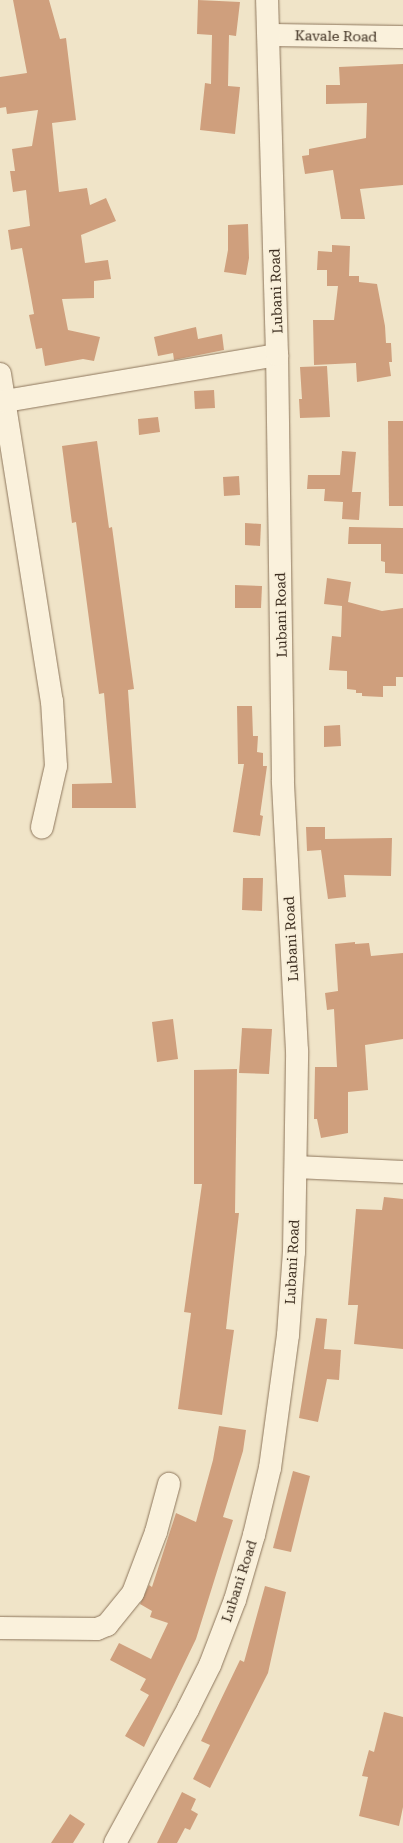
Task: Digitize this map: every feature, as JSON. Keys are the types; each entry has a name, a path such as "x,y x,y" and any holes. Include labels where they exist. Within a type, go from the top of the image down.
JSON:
{"street":[{"name":"Lubani Road","path":"115,1843 145,1792 210,1665 235,1600 254,1535 271,1461 288,1335 294,1252 297,1051 283,780 277,355 268,0"},
{"name":"Kavale Road","path":"268,36 403,37"},
{"path":"5,401 277,355"},
{"path":"0,374 52,700 56,766 42,827"},
{"path":"296,1167 403,1172"},
{"path":"0,1628 97,1629 107,1625 133,1593 156,1532 169,1484"}],"building":[{"path":"13,0 49,0 60,39 66,38 76,120 52,123 59,192 87,188 90,205 106,198 116,221 81,235 85,263 108,260 111,279 94,281 94,298 62,299 68,330 100,337 94,361 83,359 45,366 42,348 36,349 29,315 34,314 22,248 11,250 8,230 30,226 26,190 13,192 10,171 15,171 12,149 32,146 38,110 7,114 6,107 0,108 0,77 27,73"},
{"path":"198,0 240,2 236,36 229,35 228,86 240,87 235,134 200,130 205,83 211,84 212,35 197,34"},
{"path":"403,64 403,185 360,189 365,219 341,219 333,170 305,174 302,156 309,155 309,149 366,138 367,103 326,104 326,85 340,85 339,67"},
{"path":"248,224 249,258 246,275 224,272 228,250 228,225"},
{"path":"332,245 350,246 349,276 359,276 359,282 377,284 385,326 386,343 391,343 392,362 389,362 391,376 357,382 356,363 314,365 313,320 334,320 338,286 327,286 327,270 317,270 318,251 332,252"},
{"path":"196,327 198,339 222,334 224,350 174,360 173,353 158,356 154,337"},
{"path":"327,366 330,417 300,418 299,399 302,399 300,367"},
{"path":"214,390 215,408 195,409 194,391"},
{"path":"158,417 160,432 139,435 138,419"},
{"path":"388,421 403,421 403,506 389,506"},
{"path":"97,441 109,528 112,527 134,689 128,690 136,808 72,808 72,784 112,783 104,693 99,694 76,522 72,523 62,446"},
{"path":"342,451 356,452 352,492 361,492 359,520 342,519 343,502 324,501 325,489 307,489 308,475 340,475"},
{"path":"239,476 240,495 224,496 223,477"},
{"path":"245,523 261,524 260,546 245,545"},
{"path":"349,527 403,528 403,574 385,573 385,562 381,561 381,544 348,544"},
{"path":"327,578 351,582 348,602 382,611 403,608 403,677 396,677 396,686 383,686 383,697 362,696 362,693 356,693 356,690 347,689 347,671 329,670 332,636 341,637 342,606 324,604"},
{"path":"235,585 262,586 261,608 235,608"},
{"path":"237,706 252,706 253,736 258,736 257,752 263,753 263,766 267,766 260,815 263,816 260,836 233,832 244,764 238,764"},
{"path":"340,725 341,746 324,747 324,726"},
{"path":"306,827 325,827 325,839 392,838 391,876 344,875 346,897 328,899 321,850 307,851"},
{"path":"243,878 263,878 262,911 242,910"},
{"path":"355,942 355,944 369,943 371,956 403,953 403,1039 365,1045 368,1090 348,1092 348,1133 321,1138 317,1119 314,1119 315,1067 337,1067 334,1009 327,1010 325,993 338,991 335,944"},
{"path":"173,1019 178,1059 157,1062 152,1022"},
{"path":"242,1028 272,1029 269,1074 239,1073"},
{"path":"237,1069 235,1213 239,1213 226,1329 234,1330 222,1415 178,1409 191,1313 184,1312 202,1184 194,1184 194,1070"},
{"path":"384,1197 403,1199 403,1349 354,1344 358,1305 348,1305 356,1209 382,1210"},
{"path":"316,1318 327,1319 324,1349 341,1350 339,1380 327,1379 318,1422 299,1418"},
{"path":"219,1426 246,1430 243,1451 223,1517 233,1520 196,1639 144,1747 125,1736 149,1695 140,1690 146,1679 110,1660 119,1643 151,1659 168,1623 150,1617 152,1611 140,1604 149,1585 152,1587 176,1513 196,1522 213,1460"},
{"path":"293,1471 310,1476 291,1552 273,1548"},
{"path":"265,1586 286,1592 268,1673 210,1788 193,1779 210,1745 201,1741 240,1660 244,1662"},
{"path":"384,1712 403,1717 403,1807 399,1826 359,1816 368,1777 362,1776 369,1750 374,1752"},
{"path":"182,1792 196,1799 191,1810 198,1814 190,1830 185,1828 177,1843 157,1843"},
{"path":"70,1814 85,1824 73,1843 51,1843"}]}
